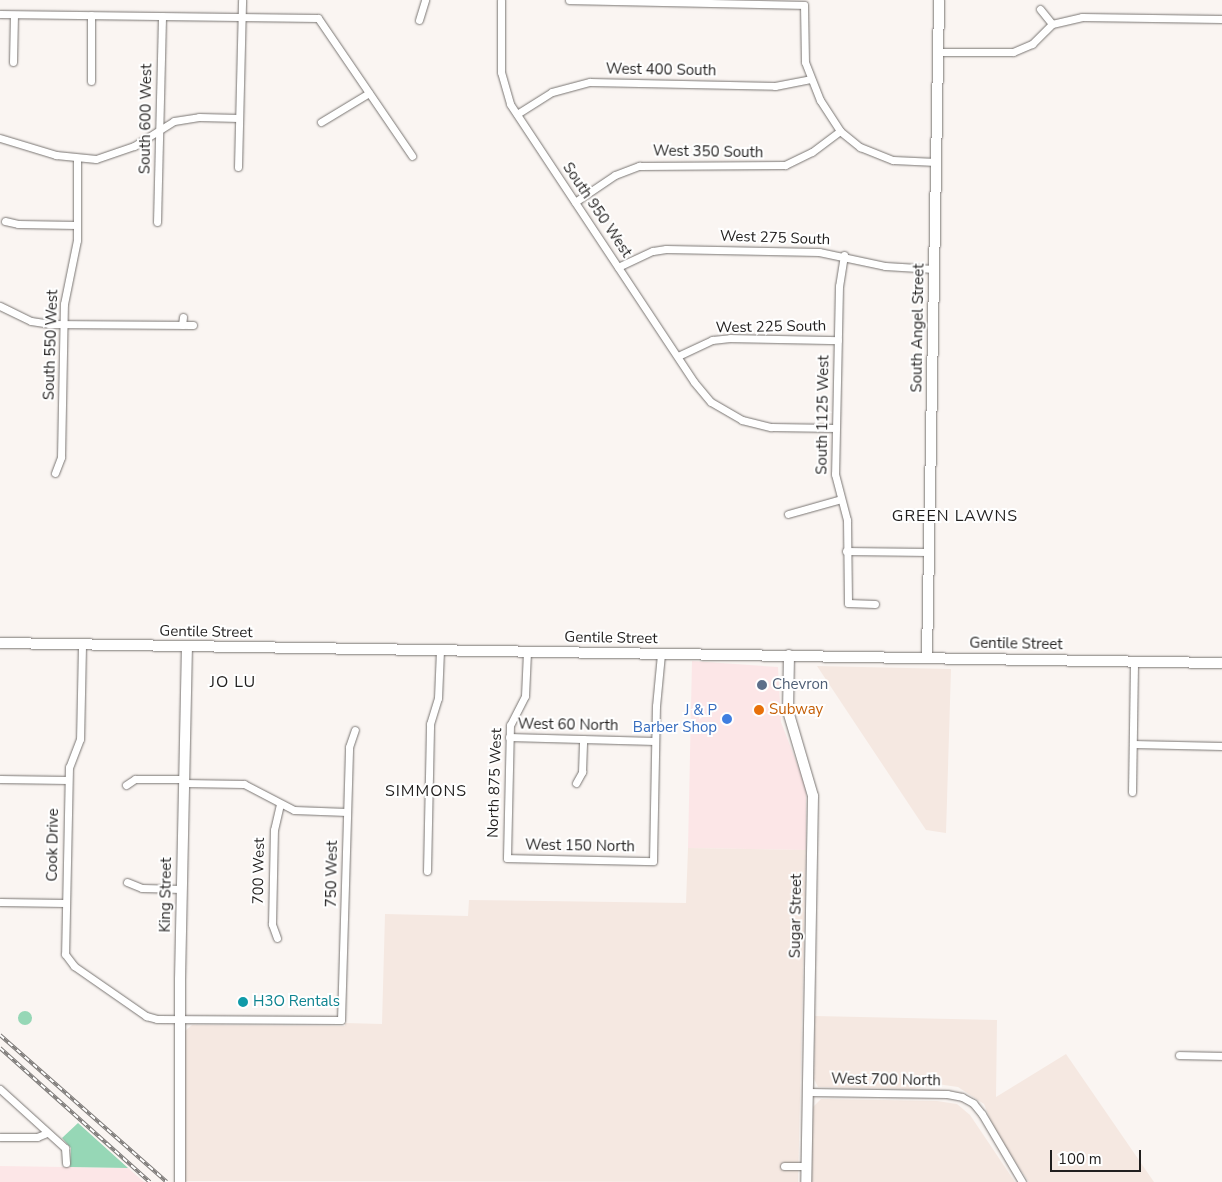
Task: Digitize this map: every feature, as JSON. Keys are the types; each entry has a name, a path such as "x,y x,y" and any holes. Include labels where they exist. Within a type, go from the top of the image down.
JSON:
{"main road":[{"name":"South Angel Street","path":"927,657 939,0"},
{"name":"Gentile Street","path":"0,644 1222,663"},
{"name":"King Street","path":"180,1182 178,1144 179,1018 187,647"},
{"name":"Sugar Street","path":"789,655 788,711 813,796 806,1182"},
{"name":"King Street","path":"174,1182 174,1152 178,1144"}],"street":[{"path":"238,167 242,0"},
{"path":"419,20 425,0"},
{"name":"South 950 West","path":"502,0 501,72 505,91 517,114 574,202 694,382 711,402 742,420 772,427 836,428"},
{"path":"569,0 804,5 803,43 810,79 840,131 860,147 893,160 936,162"},
{"path":"1040,9 1052,24"},
{"path":"0,14 318,18 412,156"},
{"path":"13,62 14,14"},
{"path":"91,15 91,81"},
{"name":"South 600 West","path":"157,222 162,16"},
{"path":"938,52 1013,52 1032,44 1052,24 1082,17 1222,19"},
{"name":"West 400 South","path":"517,114 552,92 590,82 775,86 810,79"},
{"path":"321,122 369,93"},
{"path":"0,138 20,146 77,159 116,154 184,118 240,118"},
{"name":"West 350 South","path":"574,202 615,175 639,166 784,165 812,152 840,131"},
{"name":"South 550 West","path":"55,473 61,457 64,324 77,224 77,159"},
{"path":"5,220 18,224 77,224"},
{"name":"West 275 South","path":"618,267 640,256 666,249 844,255 885,266 934,269"},
{"name":"South 1125 West","path":"844,255 838,286 835,474 847,520 848,603 875,604"},
{"path":"0,306 31,321 64,324 193,325"},
{"path":"182,317 182,325"},
{"name":"West 225 South","path":"678,356 712,340 730,338 838,340"},
{"path":"788,514 841,499"},
{"path":"846,551 929,552"},
{"name":"Cook Drive","path":"82,646 80,739 71,758 68,780 66,959 138,1011 157,1019 179,1018"},
{"path":"427,872 430,724 438,698 440,651"},
{"name":"North 875 West","path":"507,858 509,737 514,713 524,696 527,652"},
{"path":"656,740 662,654"},
{"path":"1132,792 1134,662"},
{"name":"750 West","path":"179,1018 341,1020 349,747 355,730"},
{"name":"West 60 North","path":"509,737 656,740"},
{"path":"576,783 582,772 583,739"},
{"name":"West 150 North","path":"507,858 653,861 656,740"},
{"path":"1133,744 1222,746"},
{"path":"0,779 68,780"},
{"path":"126,785 135,780 244,784 260,790 280,805 304,812 347,812"},
{"name":"700 West","path":"277,938 272,924 274,830 280,805"},
{"path":"127,882 142,888 182,889"},
{"path":"0,902 66,903"},
{"path":"1178,1055 1222,1056"},
{"path":"0,1089 65,1148 66,1163"},
{"name":"West 700 North","path":"808,1092 947,1094 962,1097 973,1103 982,1114 1022,1182"},
{"path":"0,1137 37,1137 47,1133"},
{"path":"784,1166 806,1166"}],"shaded area":[{"path":"692,661 778,667 781,722 806,787 806,850 688,848"},
{"path":"817,666 951,669 946,833 926,830"},
{"path":"688,848 806,850 798,1182 183,1181 185,1031 192,1025 345,1026 345,1023 382,1024 385,914 468,916 469,900 686,903"},
{"path":"815,1016 997,1020 996,1097 1066,1054 1154,1182 1029,1182 996,1133 984,1104 958,1087 937,1084 914,1089 818,1087 814,1079"},
{"path":"821,1099 937,1101 957,1104 970,1115 1015,1182 811,1182 813,1107"},
{"path":"0,1166 128,1168 144,1182 0,1182"}],"green space":[{"path":"25,1011 30,1013 32,1018 30,1023 25,1025 20,1023 18,1018 20,1013"},
{"path":"78,1123 128,1168 70,1167 71,1148 62,1138"}],"railway":[{"path":"0,1035 167,1182"},
{"path":"0,1048 150,1182"}],"place":[{"name":"Chevron","path":"762,685"},
{"name":"Subway","path":"759,710"},
{"name":"J & P Barber Shop","path":"727,719"},
{"name":"H3O Rentals","path":"243,1002"}],"district":[{"name":"GREEN LAWNS","path":"955,516"},
{"name":"JO LU","path":"233,682"},
{"name":"SIMMONS","path":"426,791"}]}
